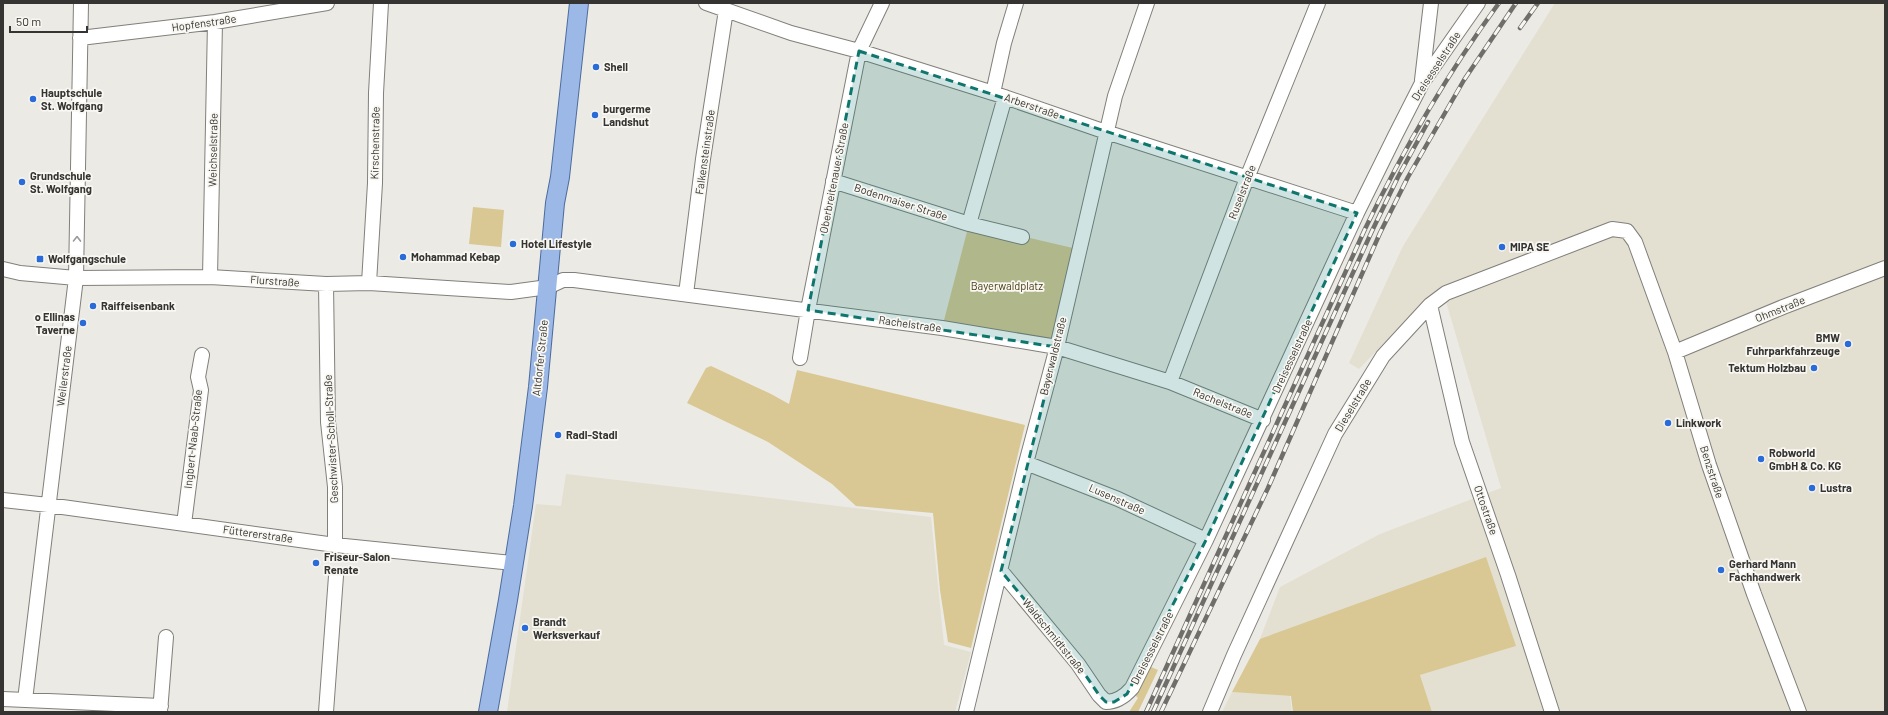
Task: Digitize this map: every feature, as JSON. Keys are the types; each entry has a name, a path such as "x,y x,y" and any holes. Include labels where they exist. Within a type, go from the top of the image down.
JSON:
{"main road":[{"name":"Altdorfer Straße","path":"488,712 507,608 523,506 538,387 555,203 560,177 579,3"}],"street":[{"name":"Weilerstraße","path":"25,700 76,278 81,3"},
{"name":"Hopfenstraße","path":"80,38 216,22 327,3"},
{"name":"Kirschenstraße","path":"369,283 375,183 376,93 381,3"},
{"name":"Arberstraße","path":"707,3 792,33 859,51 999,95 1106,132 1357,213"},
{"name":"Oberbreitenauer Straße","path":"800,358 808,310 859,51 882,3"},
{"path":"969,224 999,95 1004,43 1016,3"},
{"name":"Bayerwaldstraße","path":"966,712 1026,463 1057,347 1115,96 1147,3"},
{"name":"Ruselstraße","path":"1170,382 1247,178 1318,3"},
{"path":"1422,83 1431,3"},
{"name":"Dreisesselstraße","path":"1106,702 1114,702 1127,694 1132,688 1206,540 1263,420 1357,213 1422,83 1478,3"},
{"name":"Falkensteinstraße","path":"686,294 703,159 726,10"},
{"name":"Weichselstraße","path":"210,277 216,22"},
{"name":"Bodenmaiser Straße","path":"833,181 969,224 1022,237"},
{"name":"Dieselstraße","path":"1210,712 1335,434 1382,356 1430,305 1446,293 1612,229 1627,231"},
{"name":"Benzstraße","path":"1627,231 1635,242 1675,352 1709,465 1754,594 1799,712"},
{"name":"Ohmstraße","path":"1675,352 1783,307 1885,268"},
{"name":"Flurstraße","path":"3,269 20,273 76,278 210,277 326,284 369,283 511,292 548,287"},
{"name":"Rachelstraße","path":"548,287 563,280 574,280 942,328 1057,347 1170,382 1263,420"},
{"name":"Geschwister-Scholl-Straße","path":"326,284 328,422 335,487 335,545"},
{"name":"Ottostraße","path":"1430,305 1462,442 1508,575 1552,712"},
{"name":"Ingbert-Naab-Straße","path":"184,524 201,390 198,377 202,355"},
{"name":"Lusenstraße","path":"1026,463 1118,499 1206,540"},
{"name":"Füttererstraße","path":"3,500 335,545 514,563"},
{"name":"Waldschmidtstraße","path":"1001,571 1078,664 1099,695 1106,702"},
{"path":"326,712 336,576"},
{"path":"3,699 161,709 166,637"}],"highlighted area":[{"path":"859,51 1357,213 1206,540 1127,694 1114,702 1106,702 1099,695 1078,664 1001,571 1057,347 808,310"}],"shaded area":[{"path":"1555,3 1885,3 1885,712 1432,712 1420,675 1516,646 1260,639 1280,587 1380,534 1501,488 1442,288 1421,304 1359,369 1349,363 1403,246"},
{"path":"566,474 931,517 944,645 971,652 955,712 507,712 536,504 561,506"},
{"path":"1232,692 1290,696 1292,712 1222,712"}],"green space":[{"path":"473,207 504,210 501,247 469,244"},
{"name":"Bayerwaldplatz","path":"969,224 1073,248 1057,347 942,328"},
{"path":"711,366 789,404 797,370 1025,425 971,648 948,642 940,590 933,513 856,506 832,484 768,442 687,403 706,368"},
{"path":"1486,557 1516,646 1420,675 1432,712 1293,712 1291,696 1232,692 1260,639"},
{"path":"1151,667 1158,670 1138,712 1129,712 1138,698 1134,694"}],"railway":[{"path":"1146,712 1365,229 1410,141 1461,57 1499,3"},
{"path":"1161,712 1268,488 1380,233 1408,177 1464,80 1516,3"},
{"path":"1520,28 1538,3"},
{"path":"1153,712 1372,231 1398,177 1428,122"}],"place":[{"name":"Shell","path":"596,67"},
{"name":"Hauptschule St. Wolfgang","path":"33,99"},
{"name":"burgerme Landshut","path":"595,115"},
{"name":"Grundschule St. Wolfgang","path":"22,182"},
{"name":"Hotel Lifestyle","path":"513,244"},
{"name":"MIPA SE","path":"1502,247"},
{"name":"Mohammad Kebap","path":"403,257"},
{"name":"Wolfgangschule","path":"40,259"},
{"name":"Raiffeisenbank","path":"93,306"},
{"name":"o Ellinas Taverne","path":"83,323"},
{"name":"BMW Fuhrparkfahrzeuge","path":"1848,344"},
{"name":"Tektum Holzbau","path":"1814,368"},
{"name":"Linkwork","path":"1668,423"},
{"name":"Radl-Stadl","path":"558,435"},
{"name":"Robworld GmbH & Co. KG","path":"1761,459"},
{"name":"Lustra","path":"1812,488"},
{"name":"Friseur-Salon Renate","path":"316,563"},
{"name":"Gerhard Mann Fachhandwerk","path":"1721,570"},
{"name":"Brandt Werksverkauf","path":"525,628"}]}
